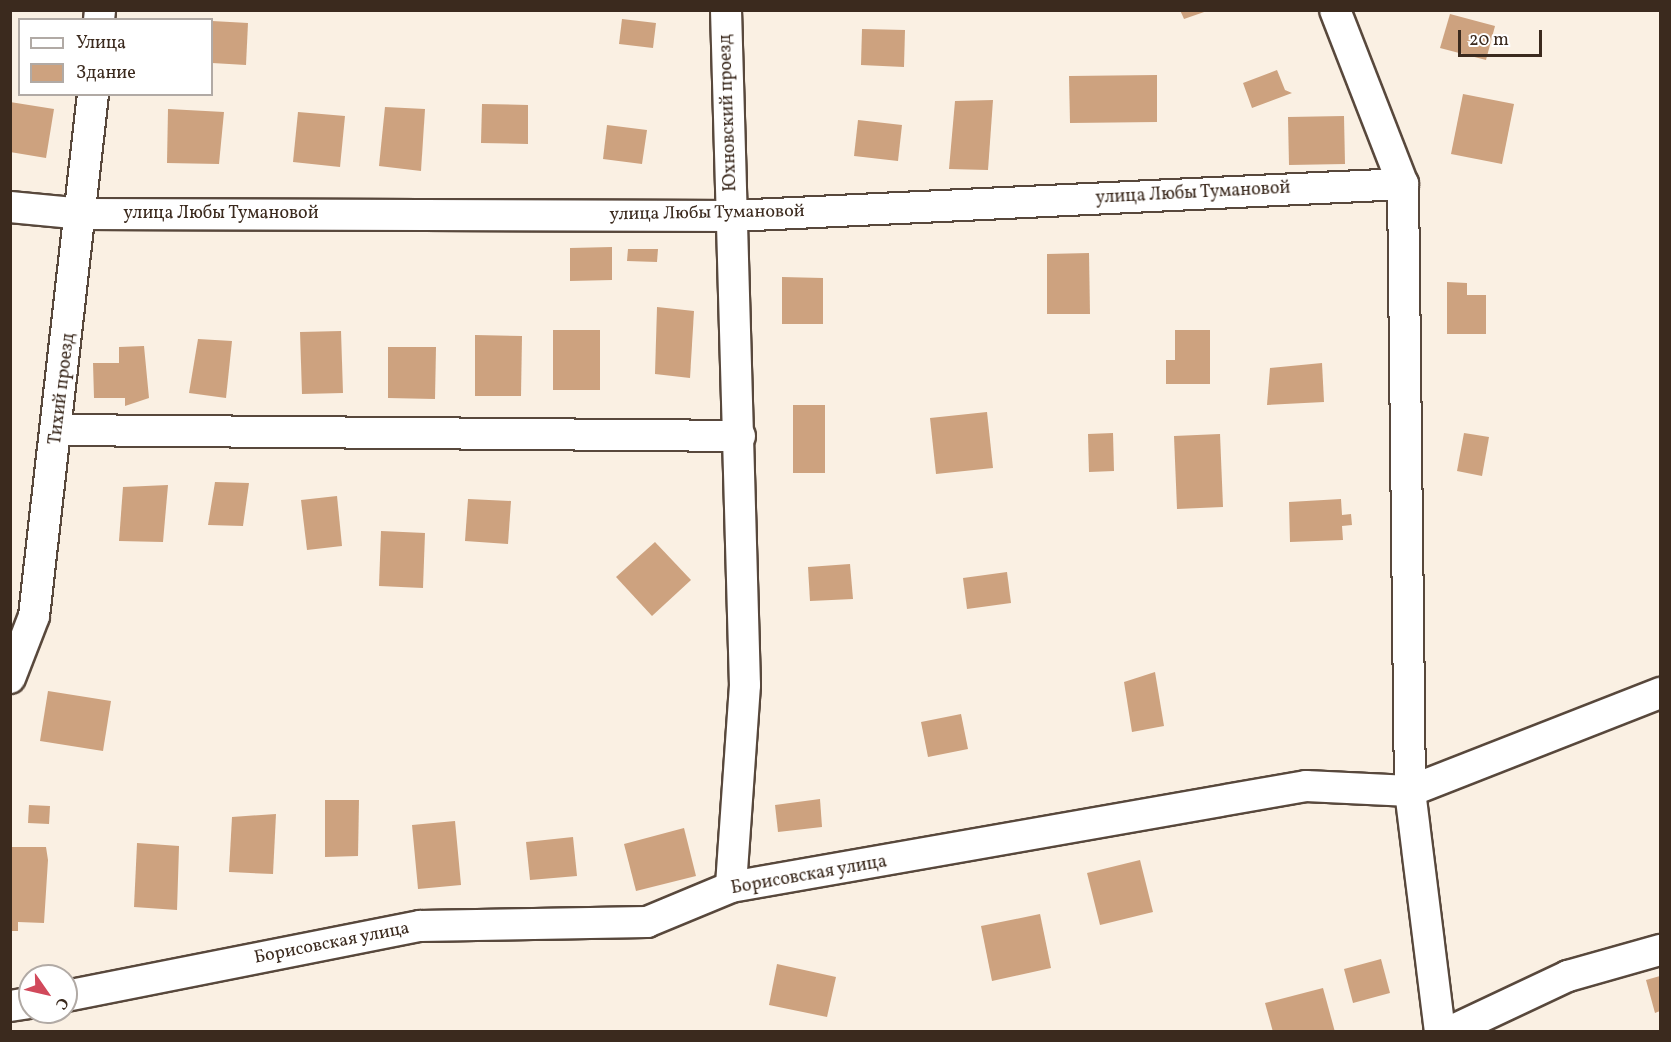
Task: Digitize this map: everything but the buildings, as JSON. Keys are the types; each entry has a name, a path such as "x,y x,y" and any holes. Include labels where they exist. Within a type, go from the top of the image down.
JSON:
{"street":[{"name":"Юхновский проезд","path":"726,10 740,436 745,685 731,887"},
{"path":"1335,10 1403,184 1410,791 1440,1032"},
{"name":"Тихий проезд","path":"10,678 34,616 84,214 93,96"},
{"name":"улица Любы Тумановой","path":"10,207 84,214 732,216 1403,184"},
{"path":"58,430 740,436"},
{"path":"1410,791 1660,693"},
{"name":"Борисовская улица","path":"78,994 420,927 647,922 731,887 1306,786 1410,791"},
{"path":"1449,1032 1568,976 1660,950"}]}
